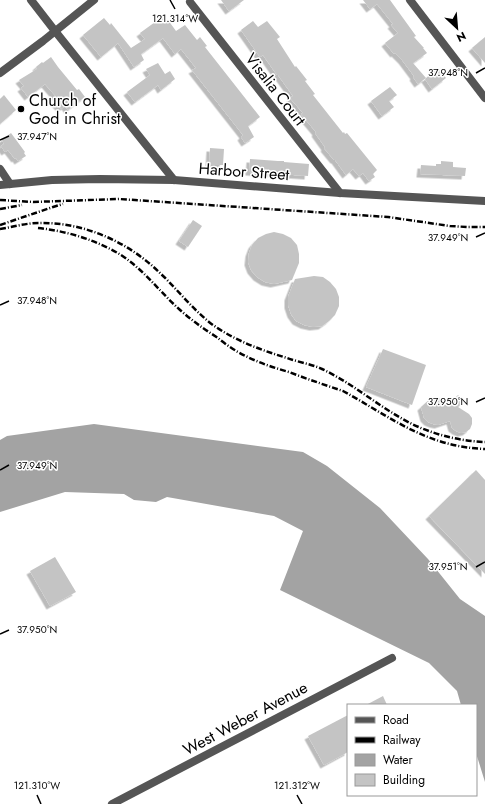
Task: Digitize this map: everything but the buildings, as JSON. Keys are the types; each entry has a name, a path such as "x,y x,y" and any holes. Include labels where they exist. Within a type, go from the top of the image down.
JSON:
{"street":[{"path":"31,0 174,180"},
{"path":"0,73 94,0"},
{"path":"410,0 485,98"},
{"name":"Visalia Court","path":"190,2 340,193"},
{"path":"0,168 10,184"},
{"name":"Harbor Street","path":"0,185 58,180 174,180 340,193 485,201"},
{"name":"West Weber Avenue","path":"112,804 392,658"}],"water":[{"path":"94,424 303,452 327,466 380,508 428,559 460,599 485,616 485,782 477,756 477,704 461,704 457,691 429,663 280,590 303,531 274,516 167,497 156,502 134,500 124,494 65,492 0,512 0,440 7,436"}],"railway":[{"path":"0,200 33,202 119,199 388,217 450,226 485,227"},
{"path":"0,225 63,204"},
{"path":"0,209 22,205"},
{"path":"0,229 34,223 56,224 73,226 105,236 135,252 168,280 206,319 231,336 268,352 322,369 334,375 400,418 421,428 448,437 485,442"},
{"path":"38,228 60,231 81,237 102,245 121,255 137,267 188,317 230,347 256,361 343,391 415,432 448,444 485,449"}],"place":[{"name":"Church of God in Christ","path":"21,109"}]}
